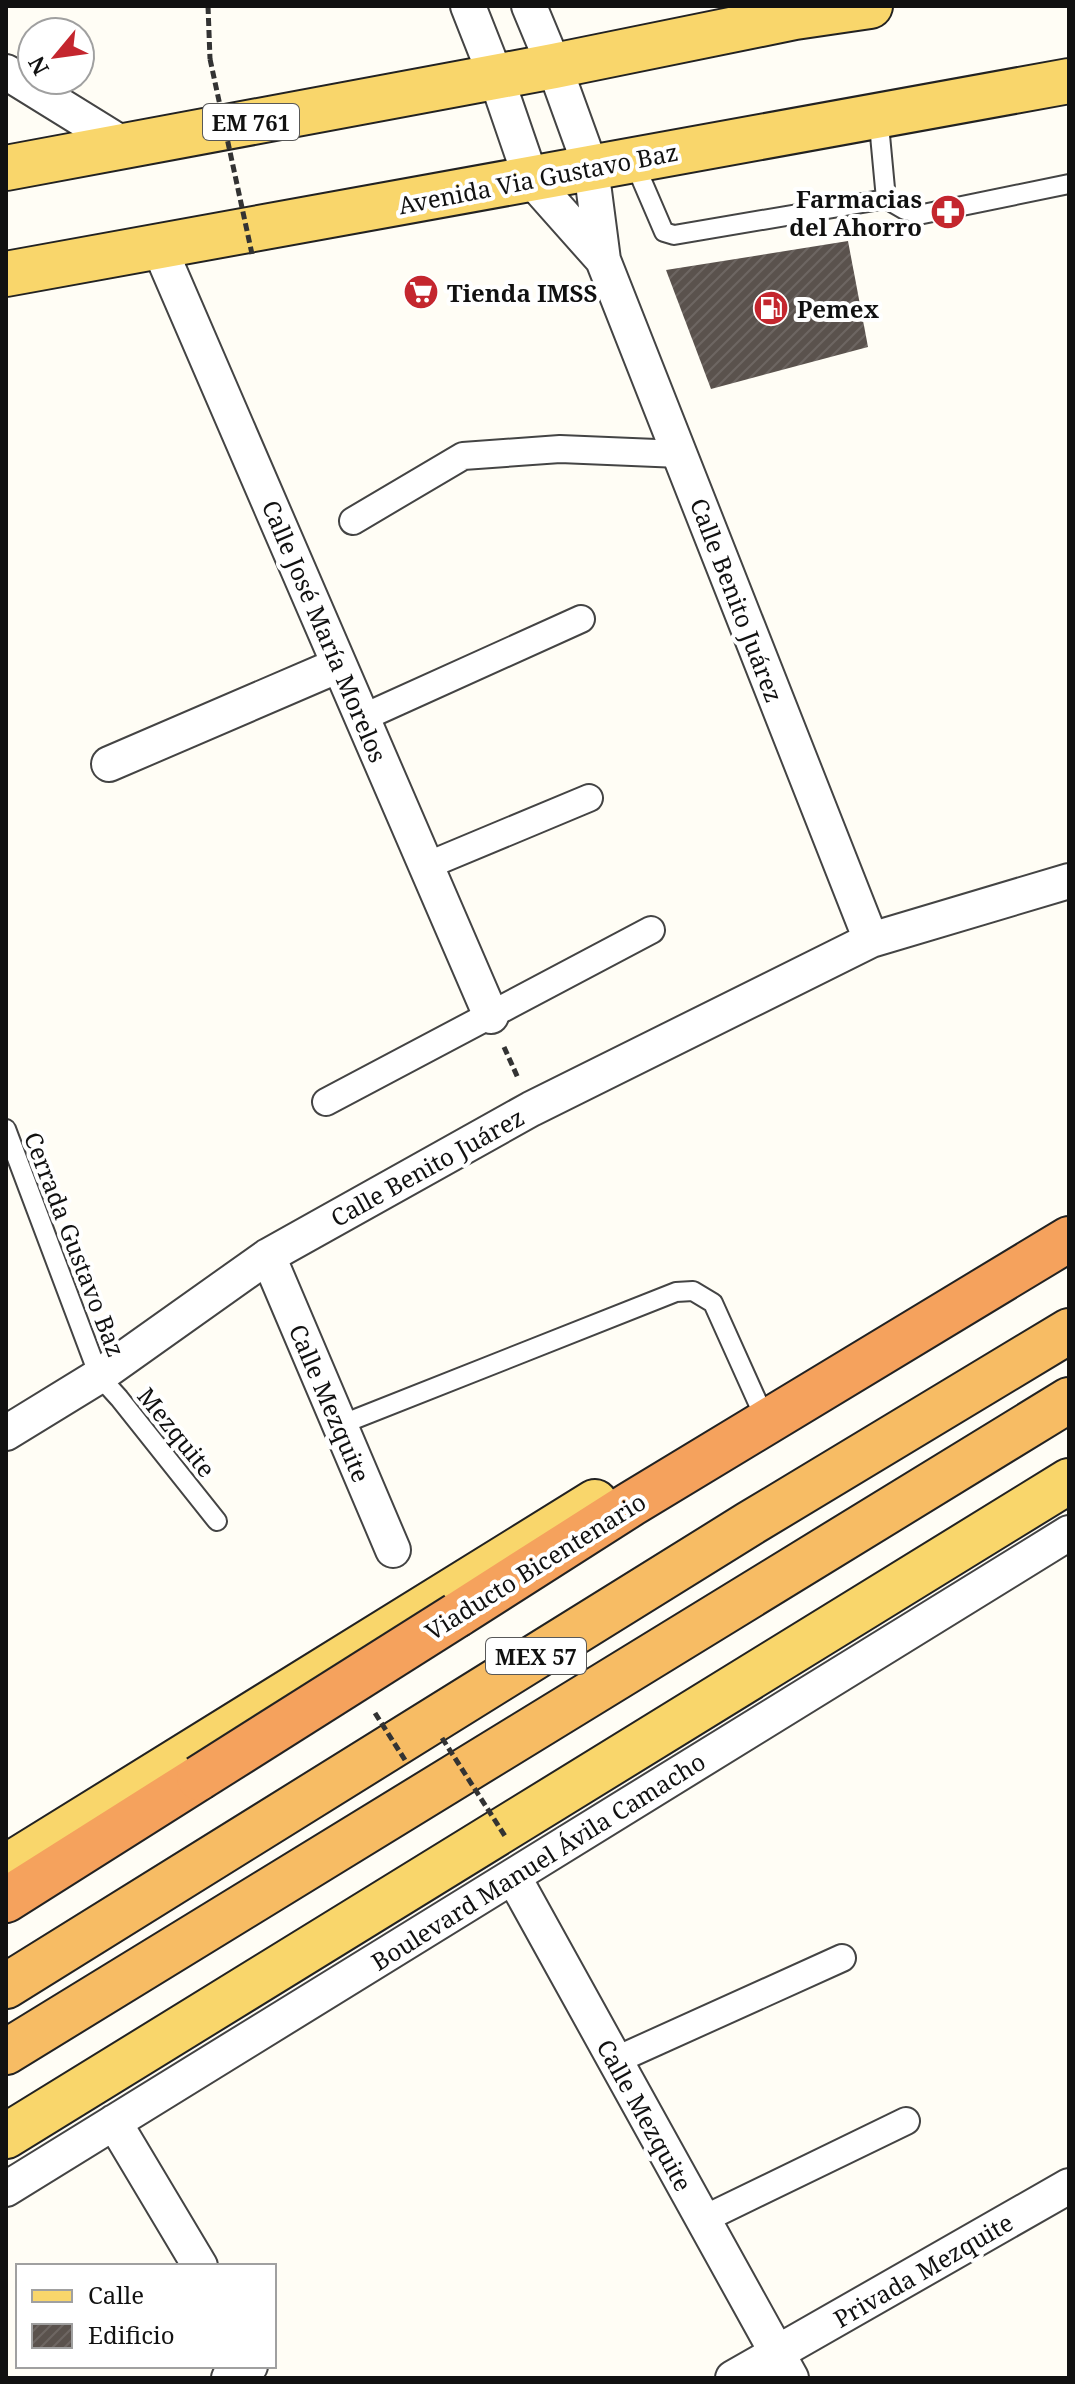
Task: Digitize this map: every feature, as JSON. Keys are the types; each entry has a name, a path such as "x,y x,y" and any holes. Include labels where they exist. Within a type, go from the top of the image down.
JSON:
{"highway":[{"name":"Viaducto Bicentenario","path":"6,1900 631,1504 1069,1239"},
{"name":"MEX 57","path":"6,1986 762,1515 1069,1331"},
{"name":"MEX 57","path":"6,2052 1069,1400"}],"main road":[{"path":"496,77 793,12 870,6"},
{"name":"EM 761","path":"6,168 496,77"},
{"name":"Avenida Via Gustavo Baz","path":"6,274 158,245 263,240 531,179 1069,81"},
{"path":"6,1867 432,1601 1069,1215"},
{"name":"Boulevard Manuel Ávila Camacho","path":"6,2136 1069,1481"}],"street":[{"path":"468,6 531,179"},
{"name":"Calle Benito Juárez","path":"529,6 591,168 603,260 871,940"},
{"path":"6,72 124,145"},
{"name":"Calle Benito Juárez","path":"531,179 603,260"},
{"name":"Calle José María Morelos","path":"158,245 491,1016"},
{"path":"353,521 463,456 560,449 680,454"},
{"path":"362,718 581,619"},
{"path":"109,764 339,665"},
{"path":"426,866 589,798"},
{"name":"Calle Benito Juárez","path":"6,1433 99,1376 268,1256 531,1109 871,940 1069,881"},
{"path":"326,1102 651,930"},
{"name":"Calle Mezquite","path":"268,1256 393,1550"},
{"name":"Boulevard Manuel Ávila Camacho","path":"6,2189 1069,1533"},
{"name":"Calle Mezquite","path":"513,1876 784,2366"},
{"path":"614,2061 842,1958"},
{"path":"702,2220 906,2121"},
{"path":"114,2122 199,2264"},
{"name":"Privada Mezquite","path":"733,2378 784,2366 1069,2186"},
{"path":"229,2378 246,2368"}],"lane":[{"path":"878,114 886,199"},
{"path":"633,160 664,232 674,235 886,199 905,210 923,214 1069,184"},
{"name":"Cerrada Gustavo Baz","path":"6,1129 99,1376"},
{"path":"340,1425 676,1292 693,1291 713,1303 758,1403"},
{"name":"Mezquite","path":"99,1376 217,1521"}],"path":[{"path":"208,6 210,59 263,240"},
{"path":"442,1738 505,1836"}],"building":[{"name":"Pemex","path":"848,241 868,347 711,389 666,270"}],"place":[{"name":"Farmacias del Ahorro","path":"948,212"},
{"name":"Tienda IMSS","path":"421,292"},
{"name":"Pemex","path":"771,308"}]}
